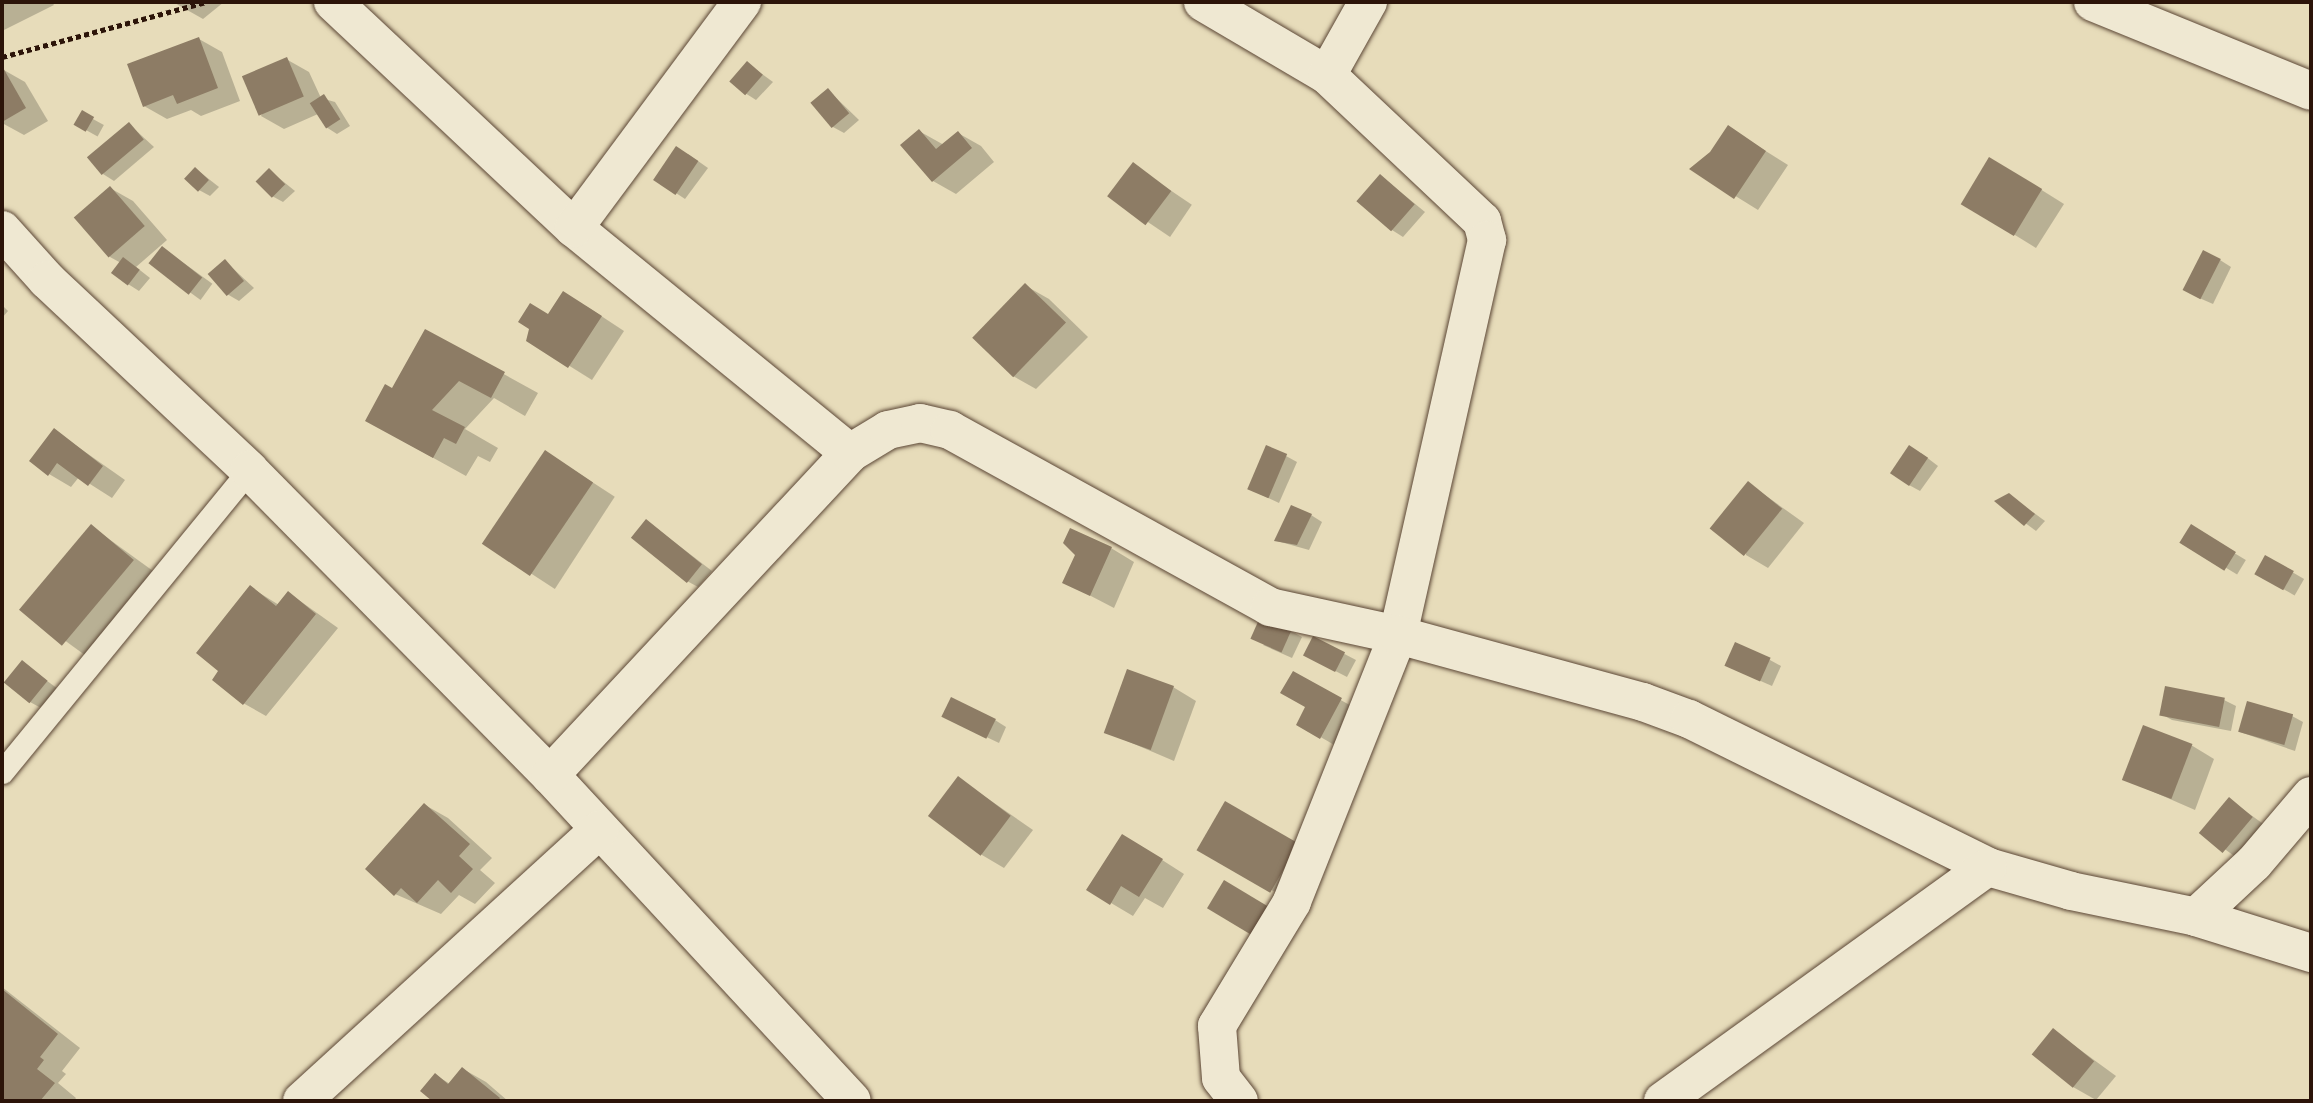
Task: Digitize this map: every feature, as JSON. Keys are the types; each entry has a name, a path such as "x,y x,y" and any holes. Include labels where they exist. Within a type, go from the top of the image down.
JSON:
{"street":[{"path":"333,2 574,228 850,453"},
{"path":"574,228 742,2"},
{"path":"1203,2 1326,75 1482,221 1487,240 1398,635 1292,902 1217,1026 1215,1047 1221,1077 1239,1101"},
{"path":"1326,75 1368,2"},
{"path":"2093,2 2311,91"},
{"path":"2,230 47,280 249,470 550,775 852,1101"},
{"path":"550,775 850,453 888,430 920,423 950,430 1254,601 1398,635 1643,702 1689,719 1988,867 2071,891 2196,917 2311,953"},
{"path":"2196,917 2254,863 2311,796"},
{"path":"302,1101 600,829"},
{"path":"1663,1101 1988,867"}],"lane":[{"path":"2,772 249,470"}],"path":[{"path":"2,57 206,2"}],"building":[{"path":"199,37 218,88 177,104 173,95 143,107 127,64"},
{"path":"287,57 304,97 259,116 242,76"},
{"path":"747,61 763,75 745,95 729,81"},
{"path":"2,66 26,108 2,122"},
{"path":"828,88 849,113 832,128 810,103"},
{"path":"324,94 340,119 326,128 310,103"},
{"path":"82,110 94,117 86,132 74,125"},
{"path":"129,122 144,140 102,175 87,157"},
{"path":"1728,125 1766,151 1734,199 1689,169 1710,152"},
{"path":"919,129 936,149 958,131 972,148 932,182 900,145"},
{"path":"676,146 698,161 675,195 653,180"},
{"path":"1989,157 2042,189 2014,236 1961,204"},
{"path":"1133,162 1171,191 1145,225 1107,196"},
{"path":"195,167 209,180 198,192 184,179"},
{"path":"269,168 285,184 272,198 256,181"},
{"path":"1380,174 1415,204 1391,231 1356,201"},
{"path":"110,186 145,226 109,257 74,217"},
{"path":"162,246 202,277 189,295 148,263"},
{"path":"2203,250 2221,259 2200,299 2183,290"},
{"path":"123,257 140,270 128,286 111,273"},
{"path":"225,259 244,281 227,296 208,274"},
{"path":"1025,283 1066,323 1013,377 972,338"},
{"path":"563,291 602,316 568,368 526,341 529,329 518,322 530,303 548,314"},
{"path":"425,329 505,372 491,398 459,381 432,410 465,427 456,444 444,438 433,458 365,421 385,384 392,388"},
{"path":"54,428 103,466 88,486 57,463 48,476 29,461"},
{"path":"1266,445 1287,454 1268,498 1247,489"},
{"path":"1909,445 1928,458 1909,486 1890,473"},
{"path":"545,450 593,482 530,576 482,544"},
{"path":"1748,481 1782,509 1744,556 1710,528"},
{"path":"2009,493 2035,514 2024,526 1994,501"},
{"path":"1291,505 1312,514 1297,545 1274,541"},
{"path":"646,519 702,564 687,583 631,538"},
{"path":"91,524 134,560 62,646 19,610"},
{"path":"2191,524 2236,552 2224,571 2179,543"},
{"path":"1070,528 1112,547 1090,596 1062,583 1075,555 1063,543"},
{"path":"2265,555 2294,571 2283,590 2254,574"},
{"path":"250,585 276,606 288,591 316,614 243,705 212,680 218,671 196,653"},
{"path":"1261,615 1292,629 1281,653 1250,639"},
{"path":"1313,636 1345,652 1335,672 1303,656"},
{"path":"1735,642 1771,658 1760,682 1724,666"},
{"path":"22,660 48,681 29,703 4,683"},
{"path":"1127,669 1174,686 1151,750 1104,733"},
{"path":"1293,671 1342,698 1320,739 1296,725 1305,707 1280,693"},
{"path":"2165,686 2225,698 2219,727 2159,715"},
{"path":"951,697 996,719 986,739 941,717"},
{"path":"2247,701 2293,714 2284,745 2238,732"},
{"path":"2143,725 2192,744 2171,799 2122,780"},
{"path":"958,776 1011,816 981,856 928,816"},
{"path":"2229,797 2253,817 2223,853 2199,833"},
{"path":"1225,801 1299,844 1270,893 1196,850"},
{"path":"424,803 470,844 459,856 473,869 451,893 438,880 417,903 401,888 394,896 365,869"},
{"path":"1122,834 1163,859 1139,897 1121,886 1110,905 1086,890"},
{"path":"1224,880 1269,907 1252,935 1207,908"},
{"path":"2,989 58,1034 40,1057 44,1060 37,1069 55,1083 40,1101 2,1101"},
{"path":"2053,1028 2094,1061 2073,1088 2032,1054"},
{"path":"462,1067 500,1098 498,1101 432,1101 420,1091 435,1073 448,1084"}]}
